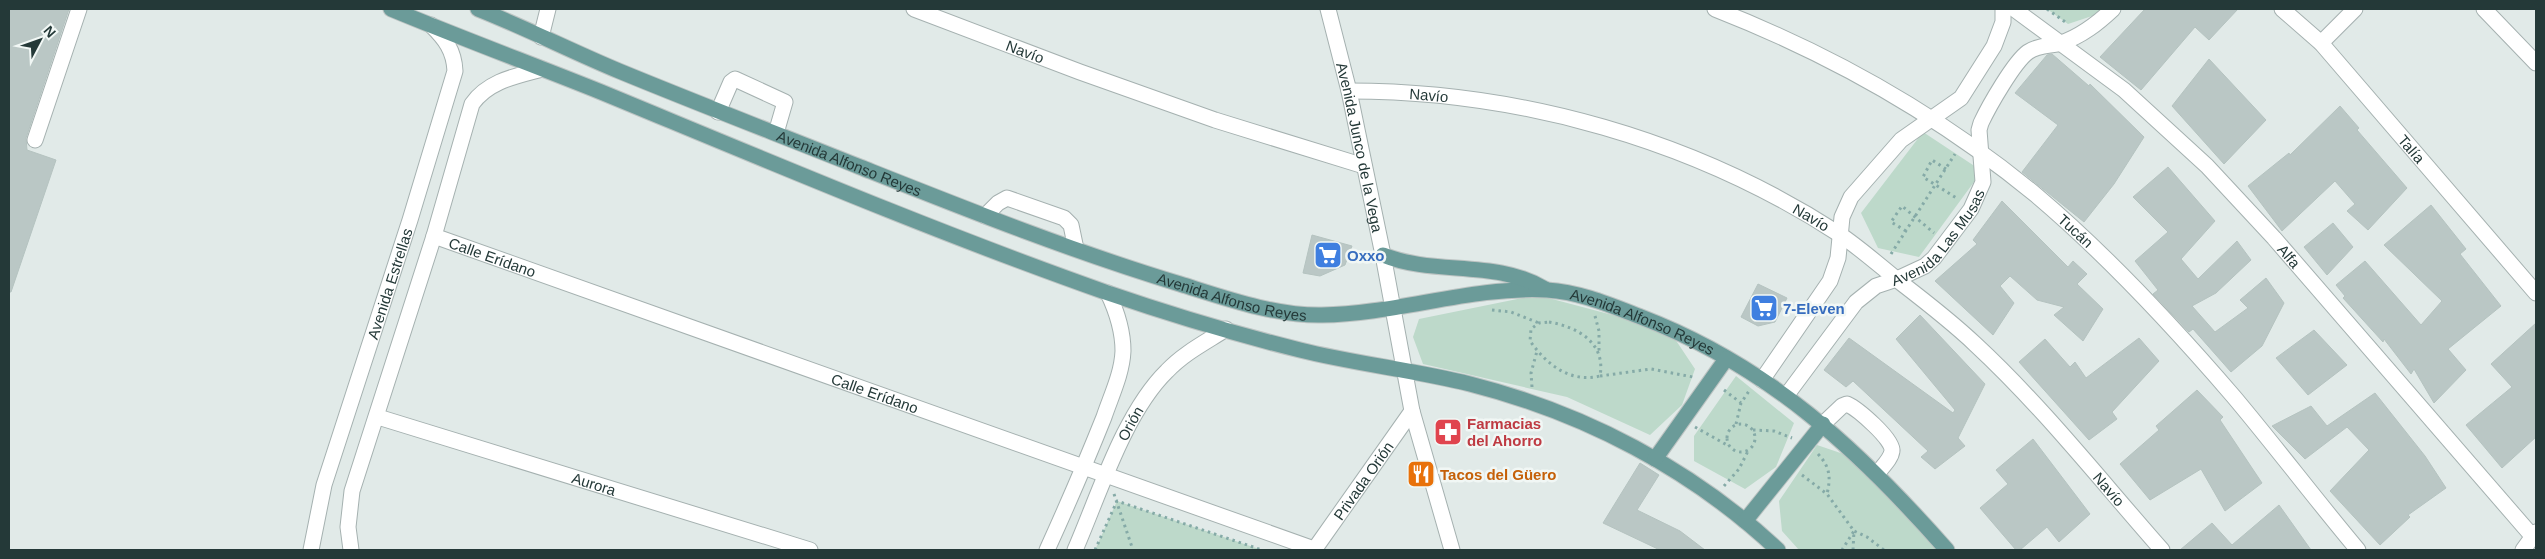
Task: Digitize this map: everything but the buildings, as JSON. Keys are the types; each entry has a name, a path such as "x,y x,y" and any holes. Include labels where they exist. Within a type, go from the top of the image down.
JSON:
{"main road":[{"name":"Avenida Alfonso Reyes","path":"391,9 744,153 978,245 1108,293 1298,350 1467,383 1533,402 1606,431 1656,459 1714,497 1745,521 1774,549"},
{"name":"Avenida Alfonso Reyes","path":"478,9 501,13 541,37 718,112 985,216 1180,284 1291,314 1342,314 1504,292 1546,290 1591,298 1660,324 1760,378 1786,396 1823,424 1876,474 1947,550"},
{"path":"1383,255 1414,265 1495,271 1515,275 1546,290"},
{"path":"1656,459 1726,359"},
{"path":"1745,521 1823,424"}],"street":[{"path":"35,140 79,9"},
{"path":"541,37 548,9"},
{"name":"Navío","path":"914,9 1206,117 1364,166"},
{"name":"Avenida Junco de la Vega","path":"1328,9 1349,91 1394,308 1412,411 1452,550"},
{"name":"Tucán","path":"1715,9 1811,50 1861,76 1980,152 2036,196 2072,228 2148,303 2233,396 2358,550"},
{"path":"1760,378 1830,281 1838,258 1839,234 1845,207 1851,197 1901,140 1961,98 1994,46 2002,22 2003,9"},
{"name":"Alfa","path":"2014,9 2124,90 2207,166 2274,238 2535,535"},
{"name":"Avenida Las Musas","path":"1786,396 1856,302 1876,286 1925,266 1946,243 1971,209 1983,182 1979,130 1981,123 2019,61 2036,47 2062,43 2085,32 2113,9"},
{"name":"Talía","path":"2282,9 2321,43 2536,293"},
{"path":"2321,43 2355,9"},
{"path":"2484,9 2536,62"},
{"name":"Avenida Estrellas","path":"311,550 324,485 410,220 454,71 454,60 447,41 431,25"},
{"name":"Avenida Estrellas","path":"351,550 348,527 352,491 378,417 434,236 472,104 485,88 542,69"},
{"path":"718,112 731,82 735,79 785,102 776,134"},
{"name":"Navío","path":"1349,91 1397,91 1444,95 1535,110 1580,121 1669,149 1712,167 1753,186 1839,234 1951,322 2017,386 2162,550"},
{"path":"985,216 998,203 1007,198 1064,218 1071,225 1076,249"},
{"name":"Calle Erídano","path":"434,236 1107,474 1314,550"},
{"name":"Orión","path":"1047,550 1085,467 1117,382 1123,354 1122,336 1118,314 1108,293"},
{"name":"Orión","path":"1075,550 1135,411 1150,389 1187,353 1226,329"},
{"path":"1823,424 1842,406 1847,404 1888,439 1893,448 1891,455 1876,474"},
{"name":"Privada Orión","path":"1314,550 1412,411"},
{"name":"Aurora","path":"378,417 810,550"},
{"path":"2523,550 2535,535"}],"path":[{"path":"2047,9 2068,24 2075,20"},
{"path":"1882,267 1963,141"},
{"path":"1946,169 1932,160 1922,177 1971,209"},
{"path":"1906,231 1891,222 1902,206 1946,243"},
{"path":"1591,298 1599,331 1599,352 1602,364 1600,376"},
{"path":"1599,352 1582,334 1570,328 1549,322 1539,323 1531,329 1530,341 1537,351 1560,371 1571,376 1591,378 1651,368 1712,381 1741,403"},
{"path":"1533,402 1531,373 1537,351"},
{"path":"1736,425 1741,403 1760,378"},
{"path":"1684,420 1727,445 1735,452 1742,453 1748,450"},
{"path":"1727,445 1728,432 1736,425 1745,424 1753,430 1774,431 1807,444 1827,464 1831,479 1827,494"},
{"path":"1714,497 1739,469 1748,450 1756,439 1753,430"},
{"path":"1788,467 1812,480 1827,494 1854,531 1867,537 1884,550"},
{"path":"1095,550 1117,501"},
{"path":"1117,501 1133,550"},
{"path":"1117,501 1262,550"},
{"path":"1842,550 1854,531"},
{"path":"1853,550 1851,542 1854,531"}],"green space":[{"path":"2047,9 2101,9 2098,14 2068,24"},
{"path":"1923,132 1982,171 1919,257 1878,248 1861,213"},
{"path":"1537,295 1669,330 1695,369 1682,405 1650,435 1567,397 1423,364 1413,337 1419,319"},
{"path":"1736,376 1794,423 1776,467 1745,489 1694,461 1694,436"},
{"path":"1817,445 1864,461 1941,550 1799,550 1782,531 1779,501"},
{"path":"1117,501 1262,550 1095,550"}],"place":[{"name":"Oxxo","path":"1328,255"},
{"name":"7-Eleven","path":"1764,308"},
{"name":"Farmacias del Ahorro","path":"1448,432"},
{"name":"Tacos del Güero","path":"1421,474"}]}
